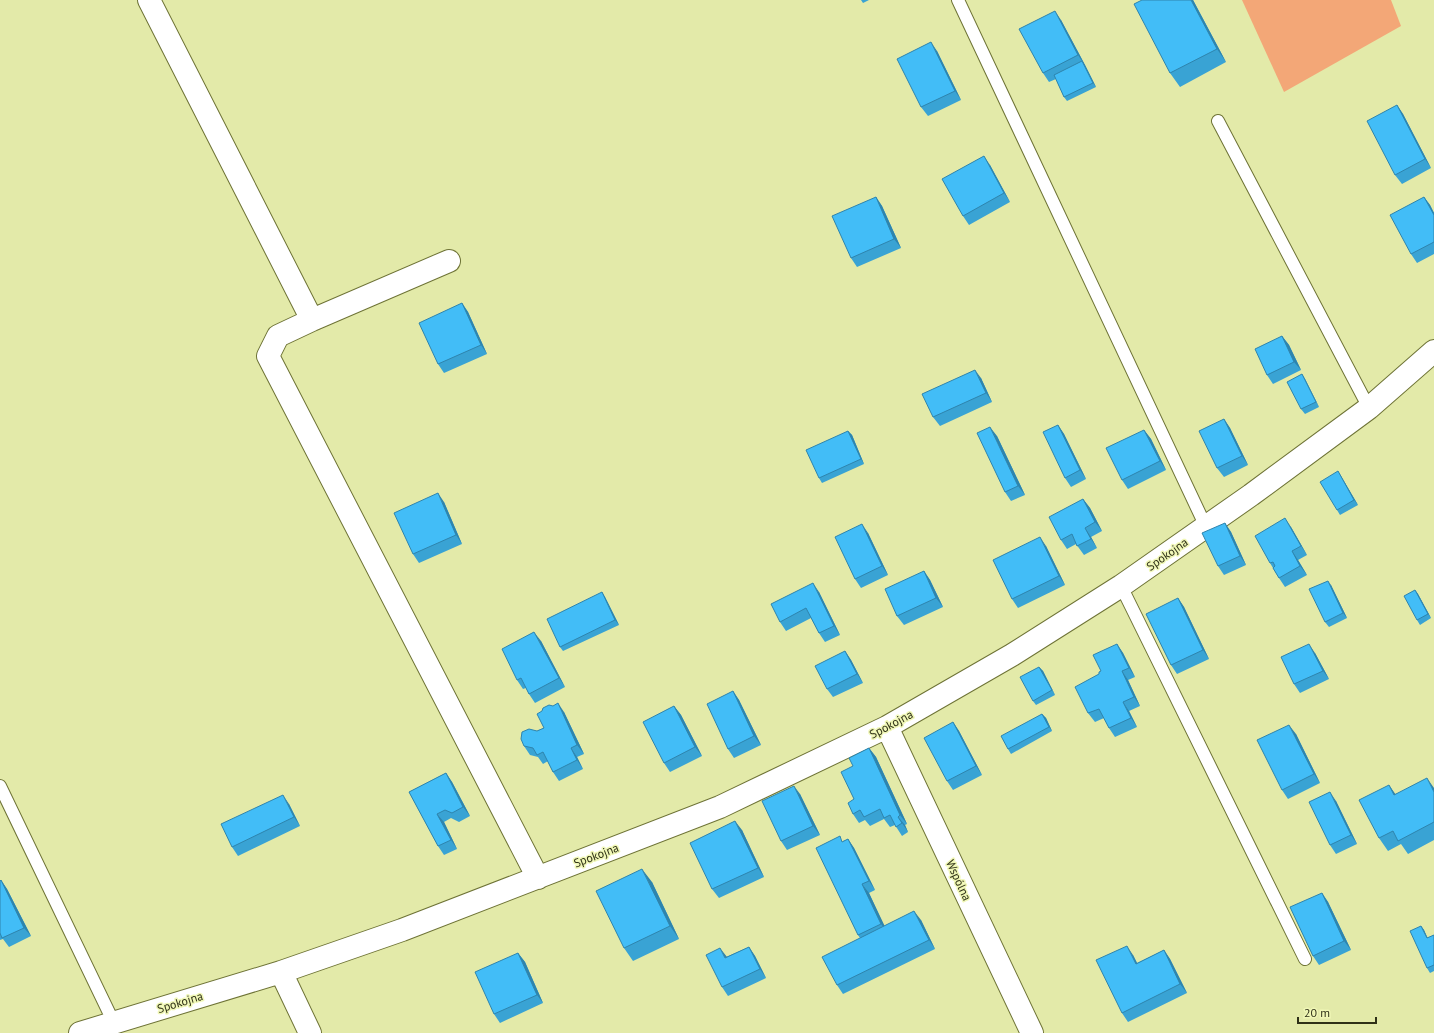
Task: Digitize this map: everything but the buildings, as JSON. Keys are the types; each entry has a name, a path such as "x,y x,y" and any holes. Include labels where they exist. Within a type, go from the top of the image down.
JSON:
{"street":[{"path":"149,0 312,320"},
{"path":"449,261 278,336 268,356 538,878"},
{"name":"Spokojna","path":"80,1033 280,972 402,930 720,807 887,728 1012,655 1121,586 1206,527 1369,408 1434,351"},
{"name":"Wspólna","path":"887,728 1032,1033"},
{"path":"280,972 310,1033"}],"lane":[{"path":"958,0 1206,527"},
{"path":"1218,121 1369,408"},
{"path":"1121,586 1305,959"},
{"path":"0,786 114,1023"}],"shaded area":[{"path":"1242,0 1391,0 1401,26 1284,92"}]}
